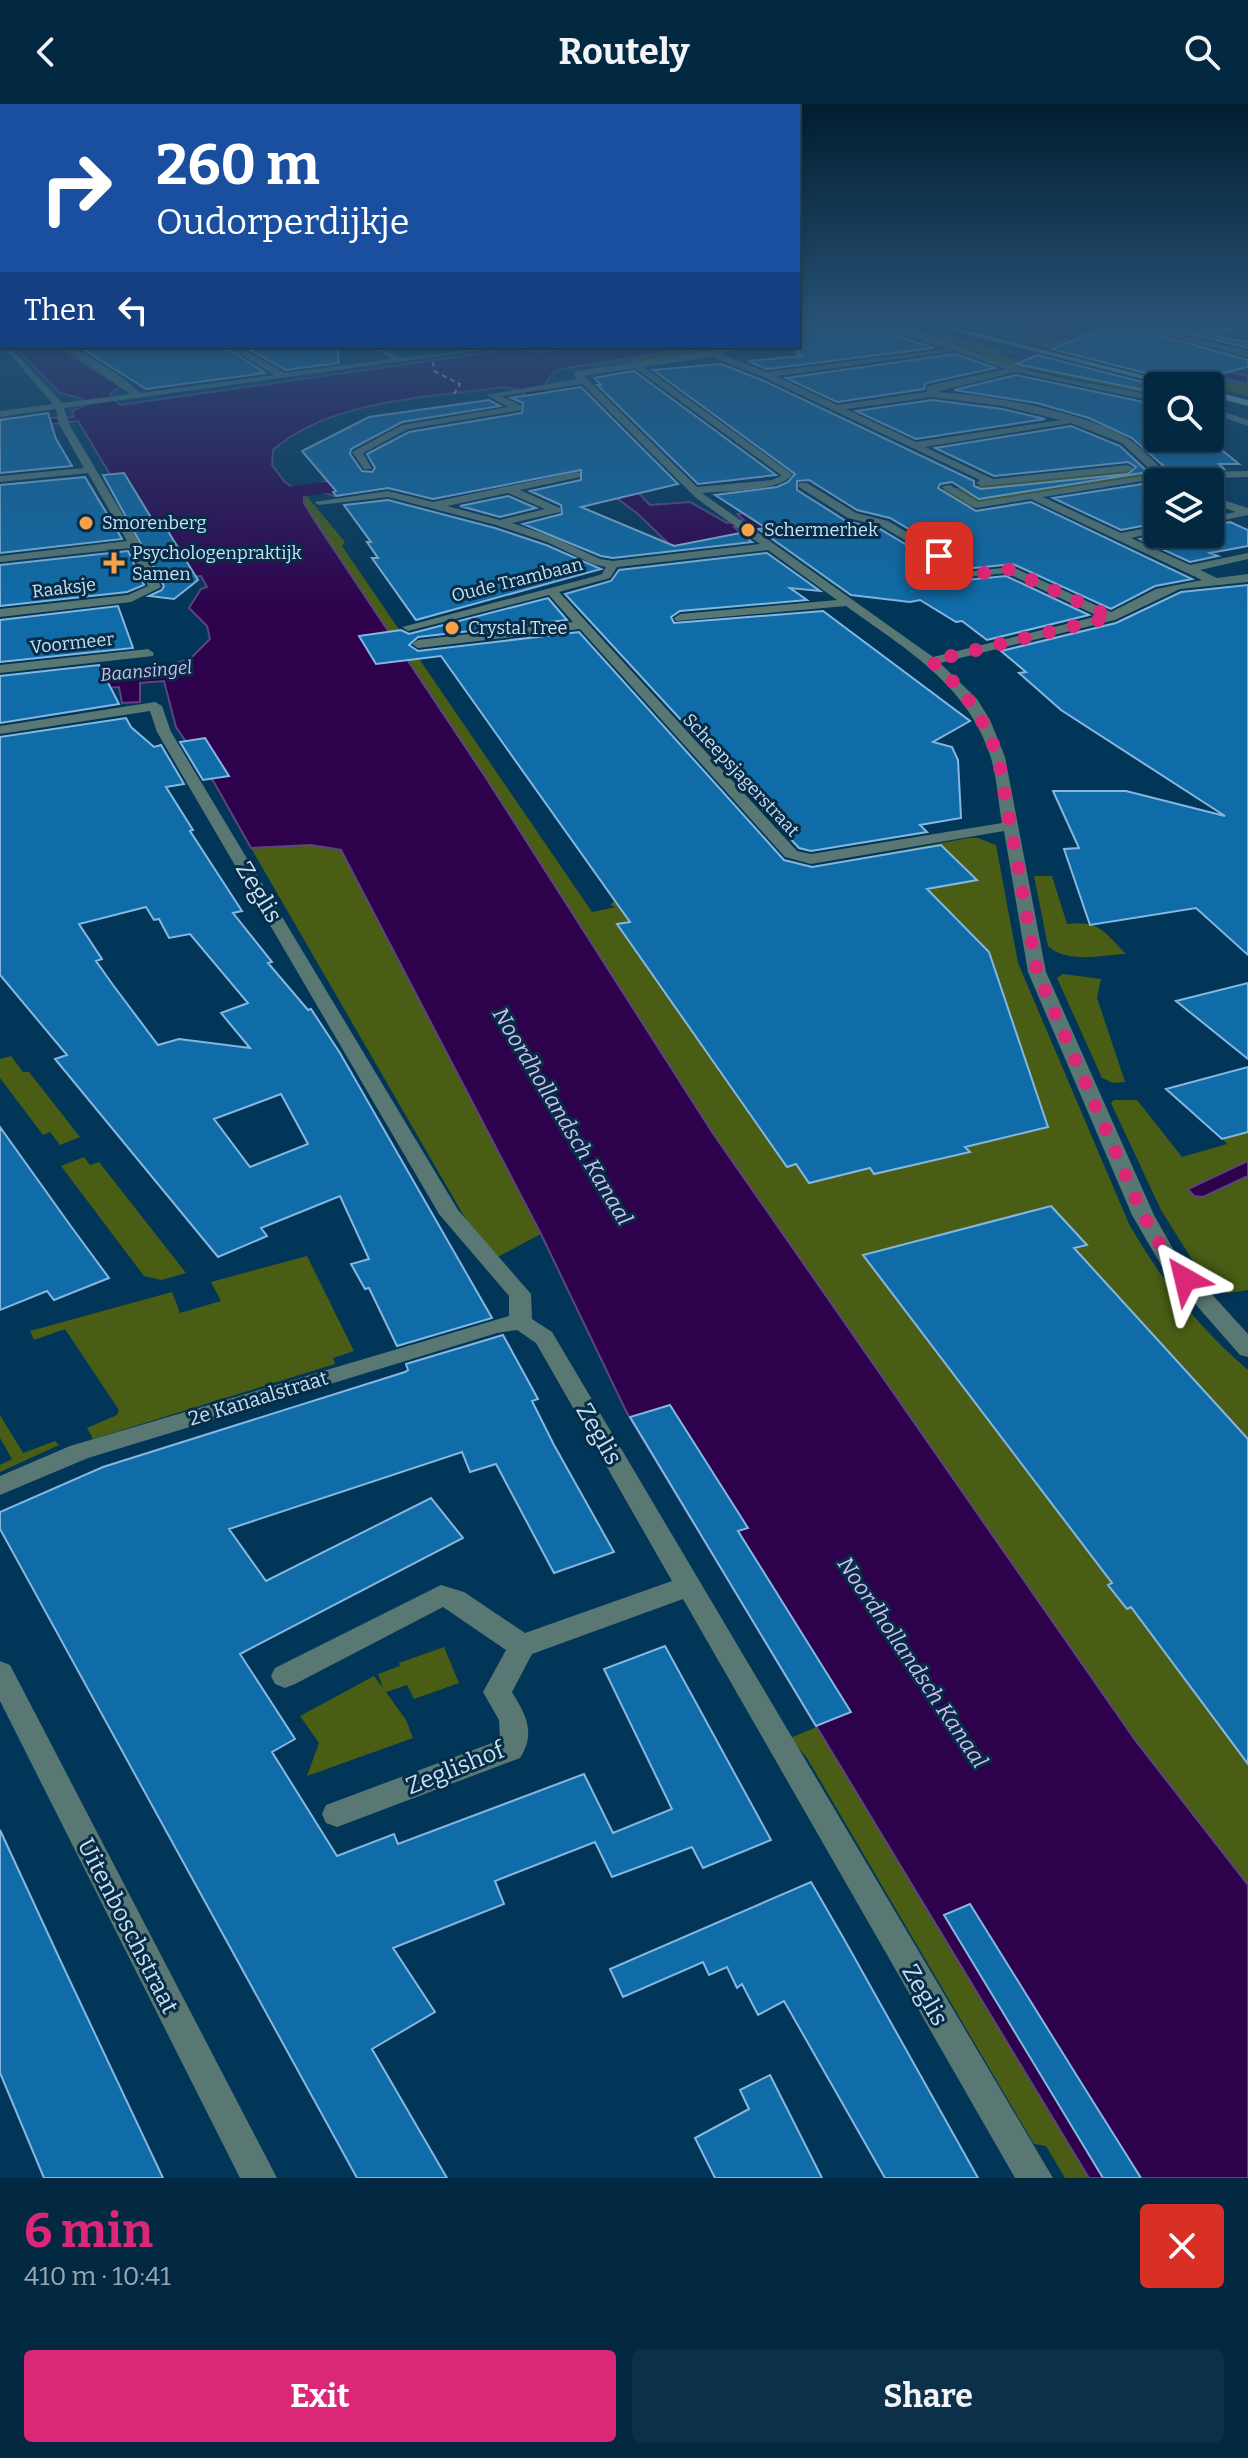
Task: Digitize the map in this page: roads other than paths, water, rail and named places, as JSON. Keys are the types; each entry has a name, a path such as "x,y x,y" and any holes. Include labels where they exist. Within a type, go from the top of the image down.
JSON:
{"street":[{"path":"0,559 134,544 63,419"},
{"path":"368,467 357,452 405,427 454,419"},
{"path":"623,419 696,490 931,661 953,680 983,720 998,757 1037,972 1143,1215 1169,1260 1248,1349"},
{"path":"696,490 774,483 787,474 710,419"},
{"path":"860,419 917,445 1005,501"},
{"path":"1062,419 1125,442 1153,467"},
{"path":"917,445 1069,421"},
{"path":"976,480 992,482 1153,467 1248,465"},
{"path":"0,479 91,470"},
{"path":"1079,473 1088,487"},
{"path":"1224,476 1248,474"},
{"path":"432,505 576,475"},
{"path":"1013,480 1039,497 1212,580"},
{"path":"960,485 946,487 976,505 1144,481"},
{"path":"803,485 822,500 868,523 884,523 971,575 1008,569 1111,617"},
{"path":"500,523 556,510 509,489"},
{"path":"319,502 388,494 500,523 551,540 597,562 613,564"},
{"path":"1224,504 1248,512 1224,517"},
{"path":"1120,537 1144,532"},
{"name":"Raaksje","path":"0,613 131,598 155,587 134,544"},
{"name":"Oude Trambaan","path":"408,627 606,576 613,564 771,546"},
{"path":"1189,569 1248,556"},
{"path":"931,661 1111,617 1133,610 1167,589 1212,580 1248,578"},
{"name":"Scheepsjagerstraat","path":"550,589 791,854 811,859 1009,826"},
{"path":"680,618 850,602"},
{"path":"418,644 582,625"},
{"name":"Voormeer","path":"0,669 148,653"},
{"name":"Zeglis","path":"0,730 155,706 164,732 450,1214 520,1294 521,1322 544,1338 1035,2178"},
{"name":"2e Kanaalstraat","path":"0,1486 79,1452 496,1325 521,1322"},
{"path":"285,1676 441,1596 455,1600 522,1646 687,1587"},
{"name":"Zeglishof","path":"337,1814 510,1749 517,1741 518,1732 497,1692 522,1646"},
{"name":"Uitenboschstraat","path":"0,1673 259,2178"}],"water":[{"path":"0,419 327,419 296,433 273,450 272,465 284,481 304,496 304,503 315,521 486,778 712,1132 1135,1740 1248,1885 1248,2178 1089,2178 626,1411 541,1234 341,850 311,845 251,848 215,784 176,727 164,681 140,683 140,702 122,703 119,687 0,696 0,677 162,667 190,659 210,639 207,626 189,608 201,589 207,587 201,576 173,579 78,421 42,425 0,438"},
{"path":"532,419 573,419 572,425 650,505 690,502 727,523 744,520 737,514 797,508 817,522 757,530 750,525 734,527 745,537 678,547 669,544 638,514 563,458 536,456 334,496 314,489 323,482 520,442"},
{"path":"1248,1161 1248,1176 1203,1197 1194,1196 1188,1189"}],"waterway":[{"path":"248,498 371,482"}],"place":[{"name":"Smorenberg","path":"86,523"},
{"name":"Schermerhek","path":"748,530"},
{"name":"Psychologenpraktijk Samen","path":"114,563"},
{"name":"Crystal Tree","path":"452,628"}],"water label":[{"name":"Baansingel","path":"146,671"},
{"name":"Noordhollandsch Kanaal","path":"563,1116"},
{"name":"Noordhollandsch Kanaal","path":"913,1662"}]}
